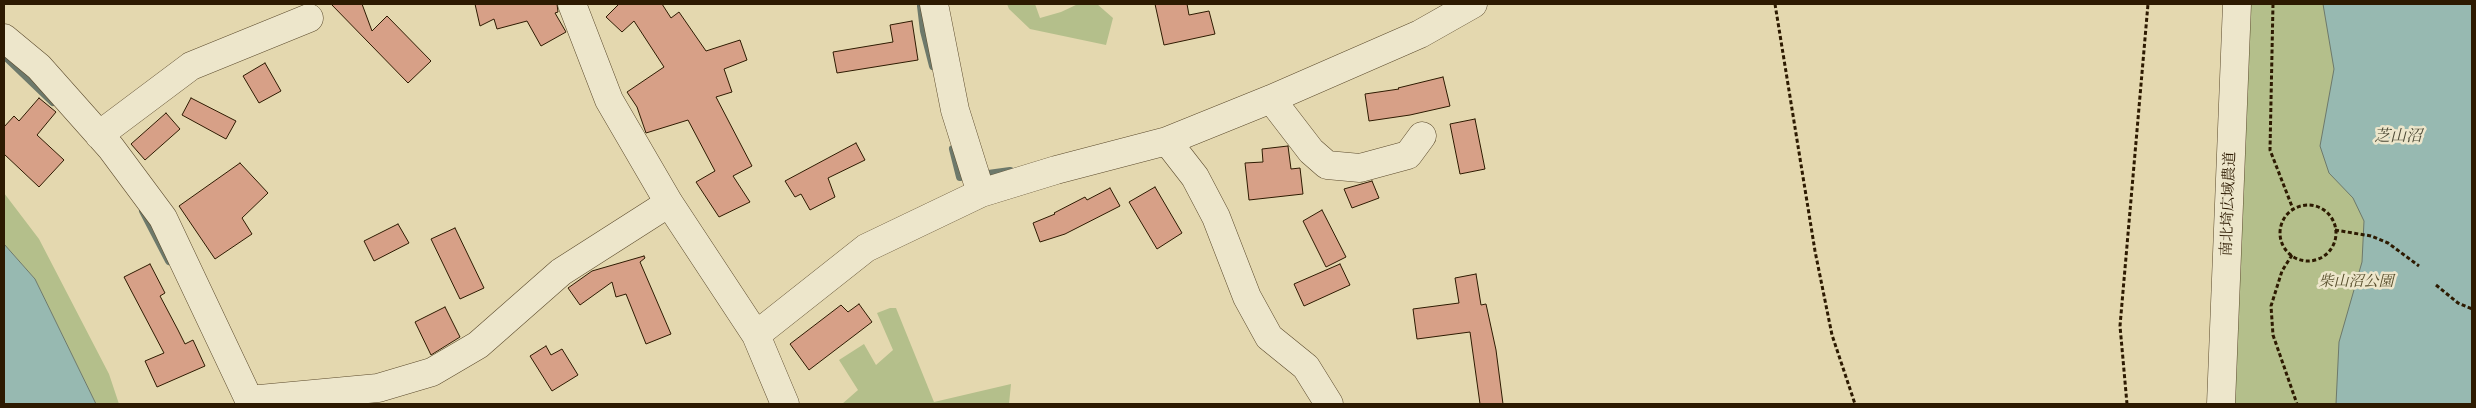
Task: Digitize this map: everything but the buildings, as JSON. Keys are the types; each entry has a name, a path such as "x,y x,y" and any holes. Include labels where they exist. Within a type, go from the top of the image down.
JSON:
{"street":[{"path":"572,4 609,100 669,203 756,335 785,404"},
{"path":"934,4 955,110 981,193"},
{"path":"756,335 866,248 981,193 1056,170 1167,141 1271,99 1420,34 1473,4"},
{"name":"南北埼広域農道","path":"2221,404 2237,4"},
{"path":"99,135 191,66 309,18"},
{"path":"4,38 39,67 99,135 163,218 250,402 378,388 432,372 478,346 561,272 669,203"},
{"path":"1271,99 1311,152 1326,165 1360,168 1408,155 1422,136"},
{"path":"1167,141 1195,177 1208,201 1247,297 1269,337 1306,366 1329,404"}],"path":[{"path":"1775,4 1815,251 1832,336 1855,404"},
{"path":"2127,404 2120,326 2148,4"},
{"path":"2273,4 2270,150 2293,209"},
{"path":"2302,205 2320,208 2328,213 2335,230 2331,247 2318,259 2309,260 2292,255 2285,249 2280,231 2286,214 2302,205"},
{"path":"2335,230 2371,236 2388,243 2419,266"},
{"path":"2292,255 2282,271 2272,306 2273,335 2297,404"},
{"path":"2436,285 2458,303 2472,308"}],"green space":[{"path":"1007,4 1035,4 1040,18 1061,12 1078,4 1097,4 1113,18 1106,45 1030,29 1009,9"},
{"name":"柴山沼公園","path":"2249,4 2472,4 2472,404 2233,404"},
{"path":"4,193 39,239 109,374 119,404 96,404 35,279 4,244"},
{"path":"890,308 896,308 934,402 1011,384 1009,404 842,404 858,390 839,360 864,344 876,365 893,350 877,313"}],"water":[{"name":"芝山沼","path":"2323,4 2472,4 2472,404 2336,404 2339,342 2362,262 2364,221 2353,198 2329,173 2320,146 2334,69"},
{"path":"4,244 35,279 96,404 4,404"}],"waterway":[{"path":"921,6 924,31 933,66"},
{"path":"4,55 53,102"},
{"path":"953,149 960,177 970,176"},
{"path":"981,175 1010,171"},
{"path":"143,211 169,261"}]}
